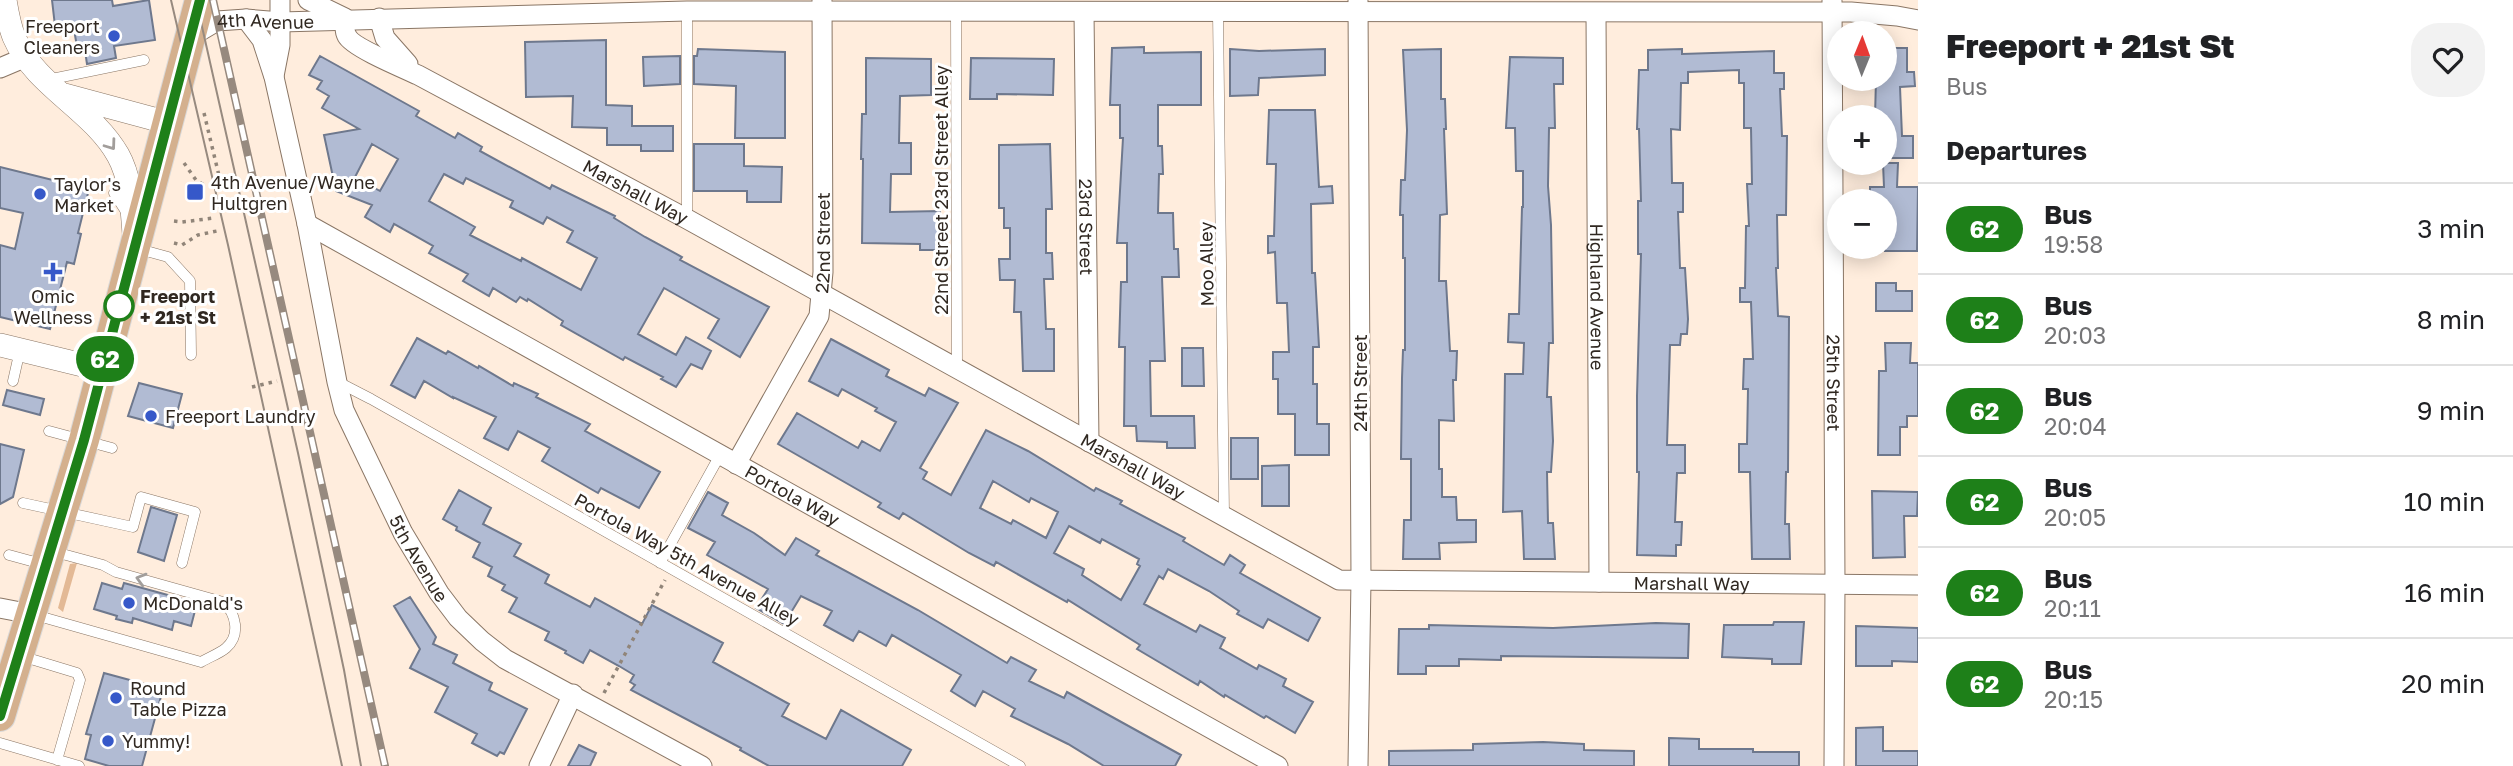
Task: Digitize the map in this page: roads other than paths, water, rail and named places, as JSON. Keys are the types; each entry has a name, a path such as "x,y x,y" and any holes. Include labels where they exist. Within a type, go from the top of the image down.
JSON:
{"main road":[{"path":"0,716 9,672 31,614 63,513 98,444 103,370 134,234 169,123 200,0"}],"street":[{"path":"5,0 14,38 26,57 109,141 119,156 130,193 134,234"},
{"path":"274,77 278,63 280,0"},
{"name":"4th Avenue","path":"308,0 346,19"},
{"name":"4th Avenue","path":"190,37 217,21 246,19 281,22 822,6 1084,12 1483,6 1596,13 1832,6 1918,20"},
{"name":"22nd Street","path":"728,459 819,316 822,6"},
{"name":"24th Street","path":"1357,766 1361,580 1358,6"},
{"name":"25th Street","path":"1832,6 1834,766"},
{"name":"23rd Street","path":"1084,12 1089,442"},
{"name":"Highland Avenue","path":"1596,13 1599,582"},
{"name":"Marshall Way","path":"379,18 381,29 393,49 418,75"},
{"name":"5th Avenue","path":"246,19 262,40 274,77 344,410 403,533 439,593 458,618 490,647 516,665 702,766"},
{"name":"Marshall Way","path":"346,19 346,34 351,41 687,219 1339,580 1918,585"},
{"path":"0,68 26,57"},
{"path":"65,95 169,123"},
{"name":"Portola Way","path":"307,224 1278,766"},
{"path":"10,347 103,370"},
{"path":"0,608 31,614"},
{"path":"539,766 573,694"}],"lane":[{"path":"687,11 687,219"},
{"name":"22nd Street 23rd Street Alley","path":"956,11 957,369"},
{"name":"Moo Alley","path":"1218,12 1224,516"},
{"path":"46,80 144,60"},
{"path":"114,193 134,234 167,257 190,282 191,355"},
{"path":"10,347 13,381"},
{"name":"Portola Way 5th Avenue Alley","path":"337,382 1020,766"},
{"path":"49,431 98,444"},
{"path":"660,562 728,459"},
{"path":"23,503 132,527 141,497 195,512 182,563"},
{"path":"9,555 49,558 223,602 234,615 234,633 225,649 201,662 31,614"},
{"path":"9,672 77,673 80,680 57,760"},
{"path":"0,743 79,766"}],"tram line":[{"path":"171,0 228,245 342,766"},
{"path":"196,0 298,453 344,670 361,766"}],"railway":[{"path":"213,0 385,766"}],"place":[{"name":"Freeport Cleaners","path":"114,36"},
{"name":"4th Avenue/Wayne Hultgren","path":"195,192"},
{"name":"Taylor's Market","path":"40,194"},
{"name":"Omic Wellness","path":"53,272"},
{"name":"Freeport + 21st St","path":"119,306"},
{"name":"Freeport Laundry","path":"151,416"},
{"name":"McDonald's","path":"129,603"},
{"name":"Round Table Pizza","path":"116,698"},
{"name":"Yummy!","path":"108,741"}]}
